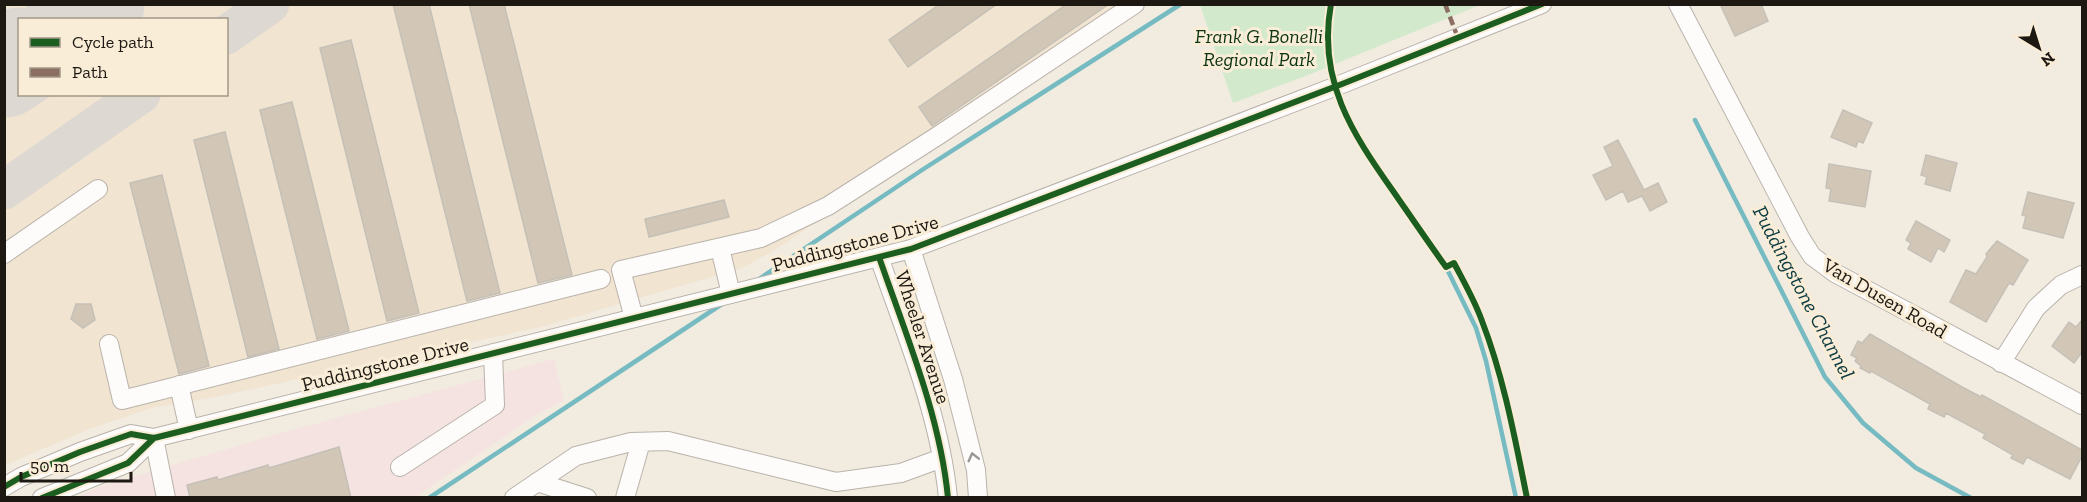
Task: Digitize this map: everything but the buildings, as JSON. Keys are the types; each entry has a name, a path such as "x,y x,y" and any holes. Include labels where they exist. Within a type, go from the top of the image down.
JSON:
{"street":[{"path":"634,318 621,270 761,238 828,206 1135,4"},
{"name":"Puddingstone Drive","path":"4,487 21,477 80,452 131,434 154,438 189,430 911,249 1542,4"},
{"name":"Van Dusen Road","path":"1678,4 1812,256 1835,273 2082,405"},
{"path":"4,254 98,189"},
{"path":"720,248 731,294"},
{"name":"Wheeler Avenue","path":"911,249 953,379 976,470 978,498"},
{"name":"Wheeler Avenue","path":"879,257 915,358 934,423 948,498"},
{"path":"2001,363 2036,308 2061,285 2082,275"},
{"path":"109,344 122,400 601,279"},
{"path":"400,467 495,405 494,353"},
{"path":"179,385 189,430"},
{"path":"42,498 128,463 154,438"},
{"path":"154,438 166,498"},
{"path":"514,498 576,456 631,442 668,441 836,482 848,489 942,458"},
{"path":"625,498 641,442"},
{"path":"537,483 587,498"}],"shaded area":[{"path":"5,5 1146,5 773,251 742,268 541,327 210,398 151,408 87,430 5,465"},
{"path":"554,359 564,401 538,414 415,497 75,498 99,487 281,433"}],"green space":[{"name":"Frank G. Bonelli Regional Park","path":"1200,4 1480,5 1233,103"}],"waterway":[{"path":"759,279 922,170 1181,4"},
{"name":"Puddingstone Channel","path":"1695,120 1825,377 1863,423 1916,468 1971,498"},
{"path":"1446,267 1476,328 1486,361 1516,498"},
{"path":"429,498 722,304"}],"taxiway":[{"path":"228,34 270,4"},
{"path":"4,190 138,96"}],"runway":[{"path":"77,18 95,4"},
{"path":"4,68 18,58"}],"marked path":[{"path":"1445,4 1458,38"}],"cycle path":[{"path":"1331,4 1328,31 1329,57 1341,104 1378,169 1446,267 1454,263 1473,299 1503,386 1527,498"},
{"path":"4,487 21,477 80,452 131,434 154,438 911,249 1342,84 1542,4"},
{"path":"879,257 930,406 938,436 948,498"},
{"path":"42,498 128,463 154,438"}]}
